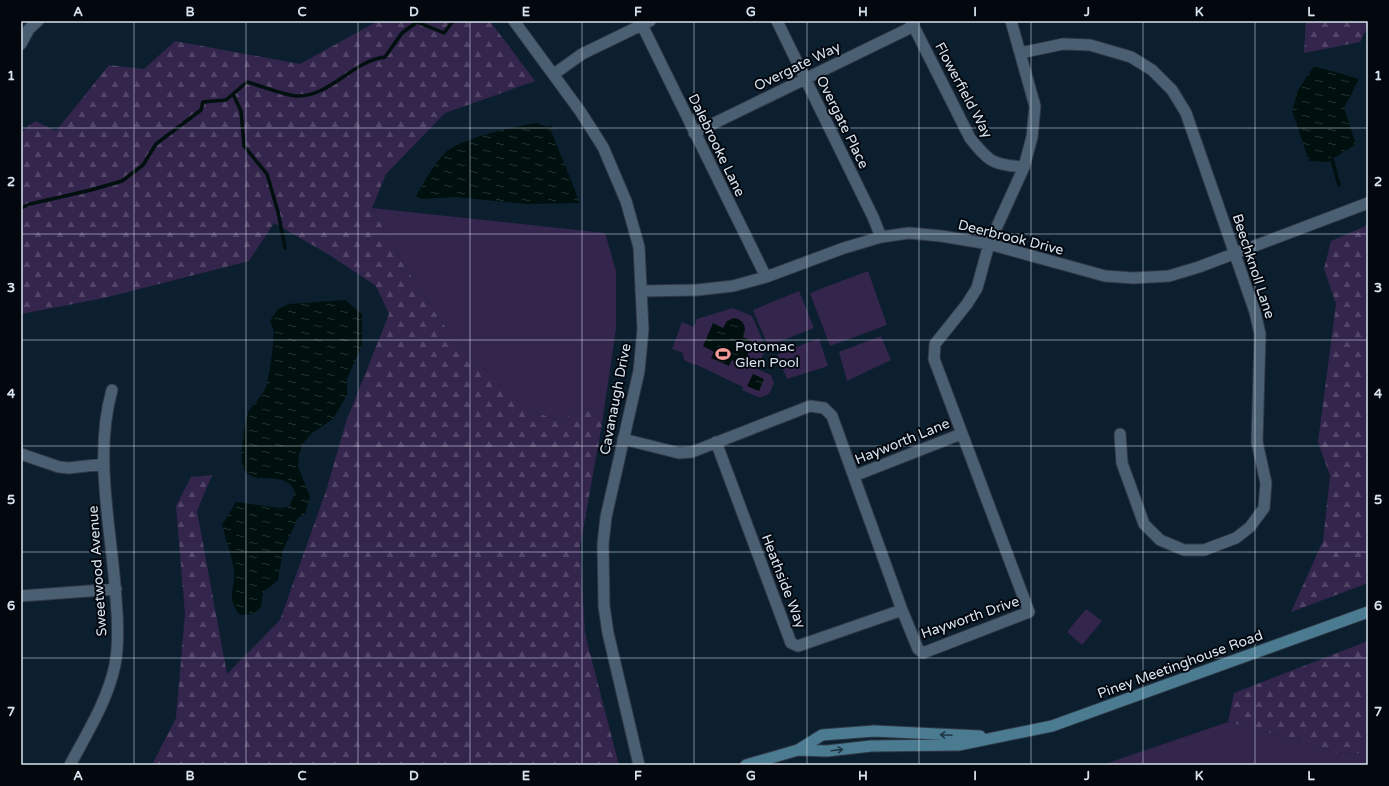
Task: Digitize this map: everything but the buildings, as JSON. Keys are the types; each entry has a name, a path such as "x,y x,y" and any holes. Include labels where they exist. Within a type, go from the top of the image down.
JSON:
{"main road":[{"name":"Piney Meetinghouse Road","path":"798,750 827,751 871,746 959,745 1052,726 1368,612"},
{"name":"Piney Meetinghouse Road","path":"746,765 798,750 822,735 874,731 999,736"}],"street":[{"path":"21,44 29,29 38,21"},
{"name":"Cavanaugh Drive","path":"514,21 554,74 603,147 626,201 638,247 643,329 638,371 606,517 603,544 604,606 608,633 639,765"},
{"name":"Overgate Place","path":"777,21 874,217 881,237"},
{"path":"990,244 1024,167 1032,137 1035,106 1011,21"},
{"path":"554,74 582,54 646,23"},
{"name":"Dalebrooke Lane","path":"646,23 694,133 766,277"},
{"name":"Overgate Way","path":"694,133 805,79 912,24"},
{"name":"Flowerfield Way","path":"912,24 970,138 983,155 1001,165 1024,167"},
{"name":"Beechknoll Lane","path":"1020,53 1063,44 1090,45 1131,57 1152,70 1172,90 1186,113 1255,312 1260,334 1256,442 1266,483 1264,508 1250,527 1236,538 1204,550 1184,550 1160,540 1144,524 1122,463 1120,434"},
{"name":"Deerbrook Drive","path":"641,291 697,290 733,286 766,277 844,248 881,237 909,233 941,236 990,244 1104,276 1133,278 1169,276 1368,203"},
{"name":"Hayworth Drive","path":"623,439 680,453 692,452 810,406 824,408 832,416 902,610 918,649 923,653 1029,612 934,359 934,350 940,338 967,304 977,288 990,244"},
{"name":"Sweetwood Avenue","path":"70,765 102,705 115,666 118,628 116,589 104,464 104,424 112,390"},
{"name":"Hayworth Lane","path":"854,476 961,434"},
{"name":"Heathside Way","path":"716,442 791,643 798,646 902,610"},
{"path":"21,454 59,467 69,468 104,464"},
{"path":"21,596 116,589"}],"green space":[{"path":"378,21 490,21 535,81 445,113 386,174 372,208 403,264 455,341 527,410 563,421 574,410 592,408 602,424 580,547 585,634 619,765 152,765 176,718 185,613 176,506 191,477 212,475 197,511 227,674 280,620 326,491 346,422 389,314 376,286 328,254 274,223 249,261 104,298 21,314 21,132 35,121 56,131 109,65 144,69 175,41 300,64"},
{"path":"1306,21 1368,21 1368,26 1360,42 1304,53"},
{"path":"372,208 605,233 616,271 616,329 602,424 592,408 574,410 563,421 527,410 455,341 403,264"},
{"path":"1368,225 1368,583 1291,612 1323,541 1330,476 1318,442 1336,304 1324,269 1331,241"},
{"path":"868,271 887,325 830,346 810,293"},
{"path":"799,291 814,328 768,346 753,310"},
{"name":"Potomac Glen Pool","path":"733,308 752,316 766,348 757,369 771,375 774,383 769,394 760,398 742,390 743,387 684,360 683,353 672,349 682,322 694,327 697,319"},
{"path":"881,336 891,360 847,381 839,352"},
{"path":"819,338 828,366 787,379 777,355"},
{"path":"1086,609 1102,621 1082,645 1067,632"},
{"path":"1368,641 1368,753 1340,754 1296,740 1228,722 1234,693"},
{"path":"1228,722 1296,740 1340,754 1368,753 1368,765 1102,765"}],"water":[{"path":"1314,66 1359,79 1344,108 1356,144 1328,162 1309,161 1292,111 1298,90"},
{"path":"537,123 547,127 552,125 551,131 579,203 526,204 456,197 421,199 416,196 437,162 453,147 463,142 489,134"},
{"path":"345,300 362,314 362,345 347,379 347,395 333,419 312,433 304,442 299,454 298,466 310,497 305,514 298,518 283,550 278,580 263,592 261,607 253,614 240,615 233,603 232,593 234,571 222,525 236,502 280,508 289,507 295,492 290,484 283,480 251,476 246,471 242,463 243,435 246,419 250,409 265,390 269,377 274,332 270,321 278,309 289,304"},
{"path":"734,318 741,321 744,325 745,331 743,337 753,342 743,365 732,360 729,366 711,358 714,352 703,346 713,323 723,328 727,321"},
{"path":"753,374 764,379 759,391 747,386"}],"waterway":[{"path":"21,208 30,204 91,190 122,181 143,165 156,144 201,110 203,102 226,100 247,82 291,95 309,95 331,85 362,65 385,57 402,33 417,22 444,33 453,21"},
{"path":"233,94 241,111 244,146 267,174 278,212 285,248"},
{"path":"1332,159 1339,185"}],"place":[{"name":"Potomac Glen Pool","path":"723,354"}]}
